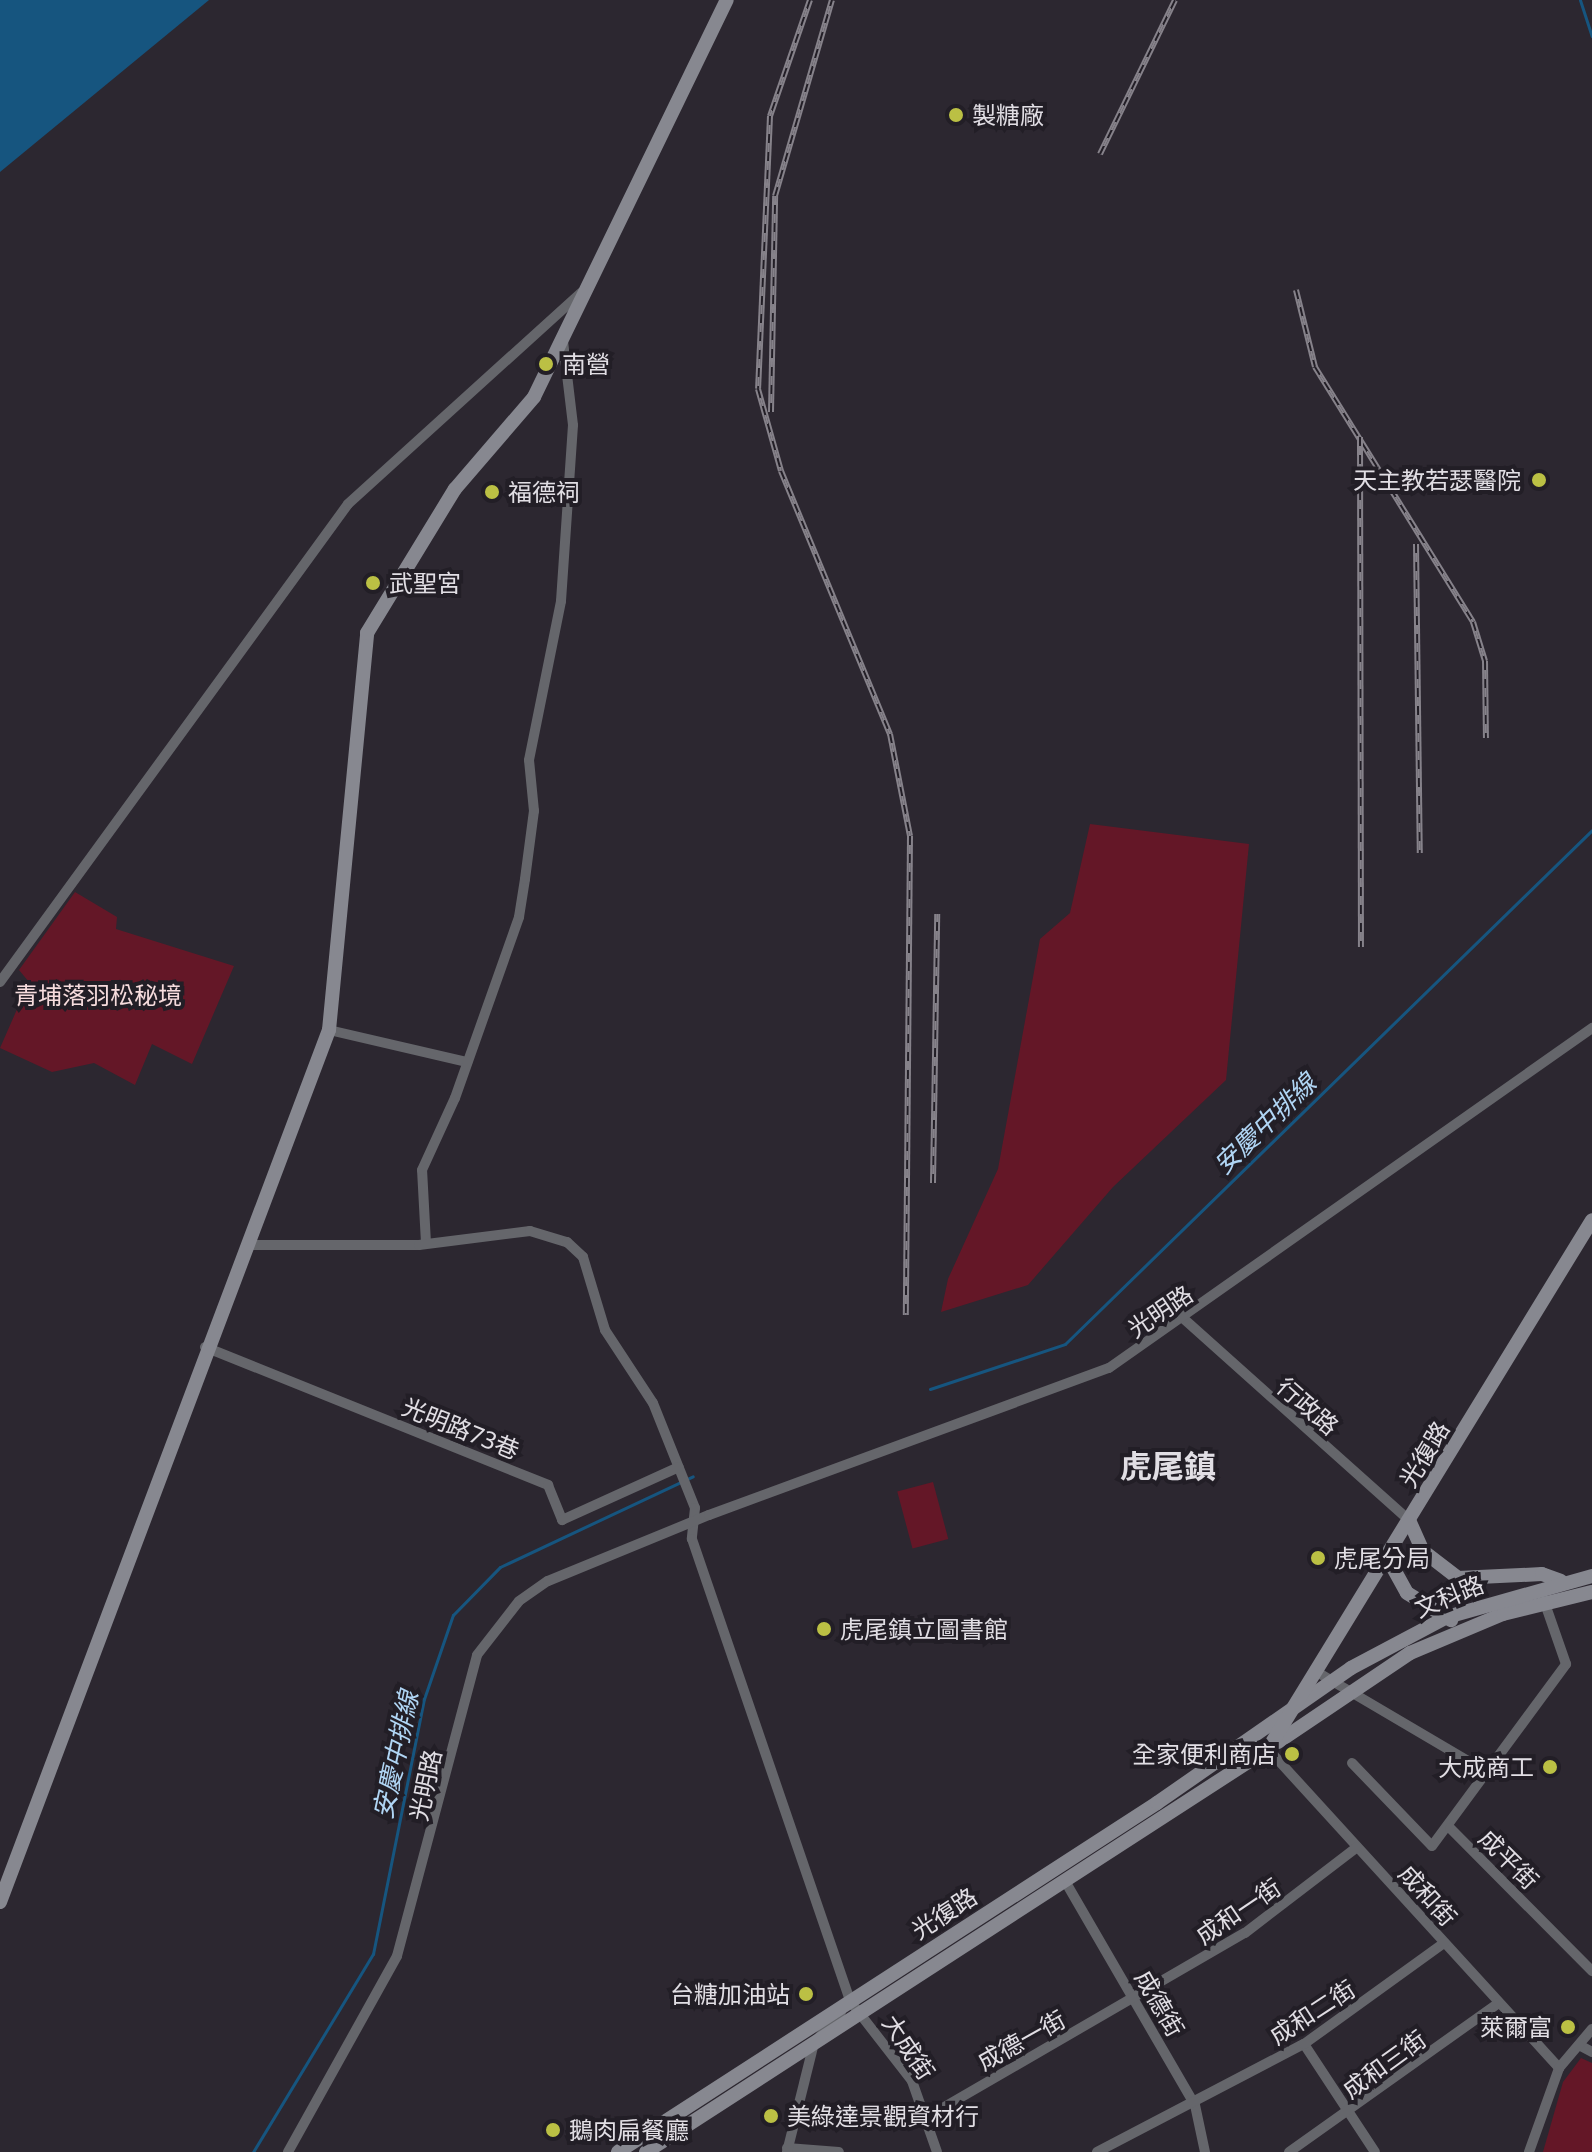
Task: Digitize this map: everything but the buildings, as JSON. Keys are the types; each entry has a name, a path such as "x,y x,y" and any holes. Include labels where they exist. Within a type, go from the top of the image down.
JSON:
{"street":[{"path":"0,1902 205,1347 248,1245 329,1030 367,633 455,489 534,397 727,0"},
{"path":"0,982 348,504 593,281"},
{"path":"426,1243 422,1170 467,1062 519,917 534,811 529,760 561,601 573,425 563,341"},
{"name":"光明路","path":"288,2152 397,1956 421,1886 468,1684 495,1625 548,1581 1109,1368 1184,1319 1592,1028"},
{"path":"329,1030 467,1062"},
{"name":"光復路","path":"618,2152 1065,1881 1268,1749 1589,1229"},
{"path":"248,1245 426,1243 499,1230 567,1242 583,1257 605,1330 653,1403 679,1467 694,1524 692,1539 855,2007"},
{"name":"行政路","path":"1184,1319 1409,1520"},
{"name":"光明路73巷","path":"205,1347 548,1485 562,1520 679,1467"},
{"path":"1409,1520 1423,1551 1458,1578 1542,1574 1561,1581"},
{"path":"1386,1555 1407,1593 1463,1629"},
{"name":"文科路","path":"1293,1711 1332,1681 1447,1617 1561,1581 1592,1576"},
{"name":"文科路","path":"1268,1749 1346,1689 1463,1629 1544,1601 1592,1592"},
{"name":"成平街","path":"1544,1601 1566,1664 1450,1828 1592,1971"},
{"path":"1317,1672 1490,1774"},
{"name":"光復路","path":"646,2152 814,2043 855,2007 1293,1711"},
{"name":"成和街","path":"1268,1749 1559,2068"},
{"path":"1352,1763 1432,1846 1450,1828"},
{"name":"成和一街","path":"1136,1999 1283,1908 1357,1847"},
{"name":"成德街","path":"1065,1881 1195,2105 1205,2152"},
{"name":"成和二街","path":"1097,2152 1195,2105 1304,2044 1444,1943"},
{"name":"成德一街","path":"927,2117 1136,1999"},
{"name":"成和三街","path":"1289,2152 1350,2114 1499,2003"},
{"name":"大成街","path":"855,2007 912,2081 937,2152"},
{"path":"1529,2152 1559,2068 1592,2029"},
{"path":"814,2043 787,2150 839,2152"},
{"path":"1304,2044 1375,2152"},
{"path":"1579,2045 1592,2052"}],"green space":[{"path":"1090,824 1249,844 1226,1080 1113,1187 1028,1285 941,1312 948,1279 998,1169 1040,939 1070,913"},
{"name":"青埔落羽松秘境","path":"75,892 117,917 116,929 234,966 192,1064 152,1044 135,1085 94,1063 52,1072 0,1048 29,982 19,970"},
{"path":"933,1482 948,1539 913,1549 897,1492"},
{"path":"1581,2058 1592,2063 1592,2152 1543,2152 1563,2082"}],"water":[{"path":"0,0 209,0 0,172"}],"waterway":[{"name":"安慶中排線","path":"1580,0 1592,36"},
{"name":"安慶中排線","path":"930,1389 1065,1344 1592,830"},
{"name":"安慶中排線","path":"253,2152 373,1954 424,1699 453,1615 500,1567 693,1476"}],"railway":[{"path":"810,0 770,116 758,389 781,471 890,734 910,836 906,1315"},
{"path":"771,412 775,196 832,0"},
{"path":"1100,154 1175,0"},
{"path":"1296,290 1315,367 1473,622 1485,661 1486,738"},
{"path":"1360,437 1361,947"},
{"path":"1416,544 1420,853"},
{"path":"933,1183 937,914"}],"place":[{"name":"製糖廠","path":"956,115"},
{"name":"南營","path":"546,364"},
{"name":"天主教若瑟醫院","path":"1539,480"},
{"name":"福德祠","path":"492,492"},
{"name":"武聖宮","path":"373,583"},
{"name":"虎尾分局","path":"1318,1558"},
{"name":"虎尾鎮立圖書館","path":"824,1629"},
{"name":"全家便利商店","path":"1292,1754"},
{"name":"大成商工","path":"1550,1767"},
{"name":"台糖加油站","path":"806,1994"},
{"name":"萊爾富","path":"1568,2027"},
{"name":"美綠達景觀資材行","path":"771,2116"},
{"name":"鵝肉扁餐廳","path":"553,2130"}],"district":[{"name":"虎尾鎮","path":"1168,1466"}]}
